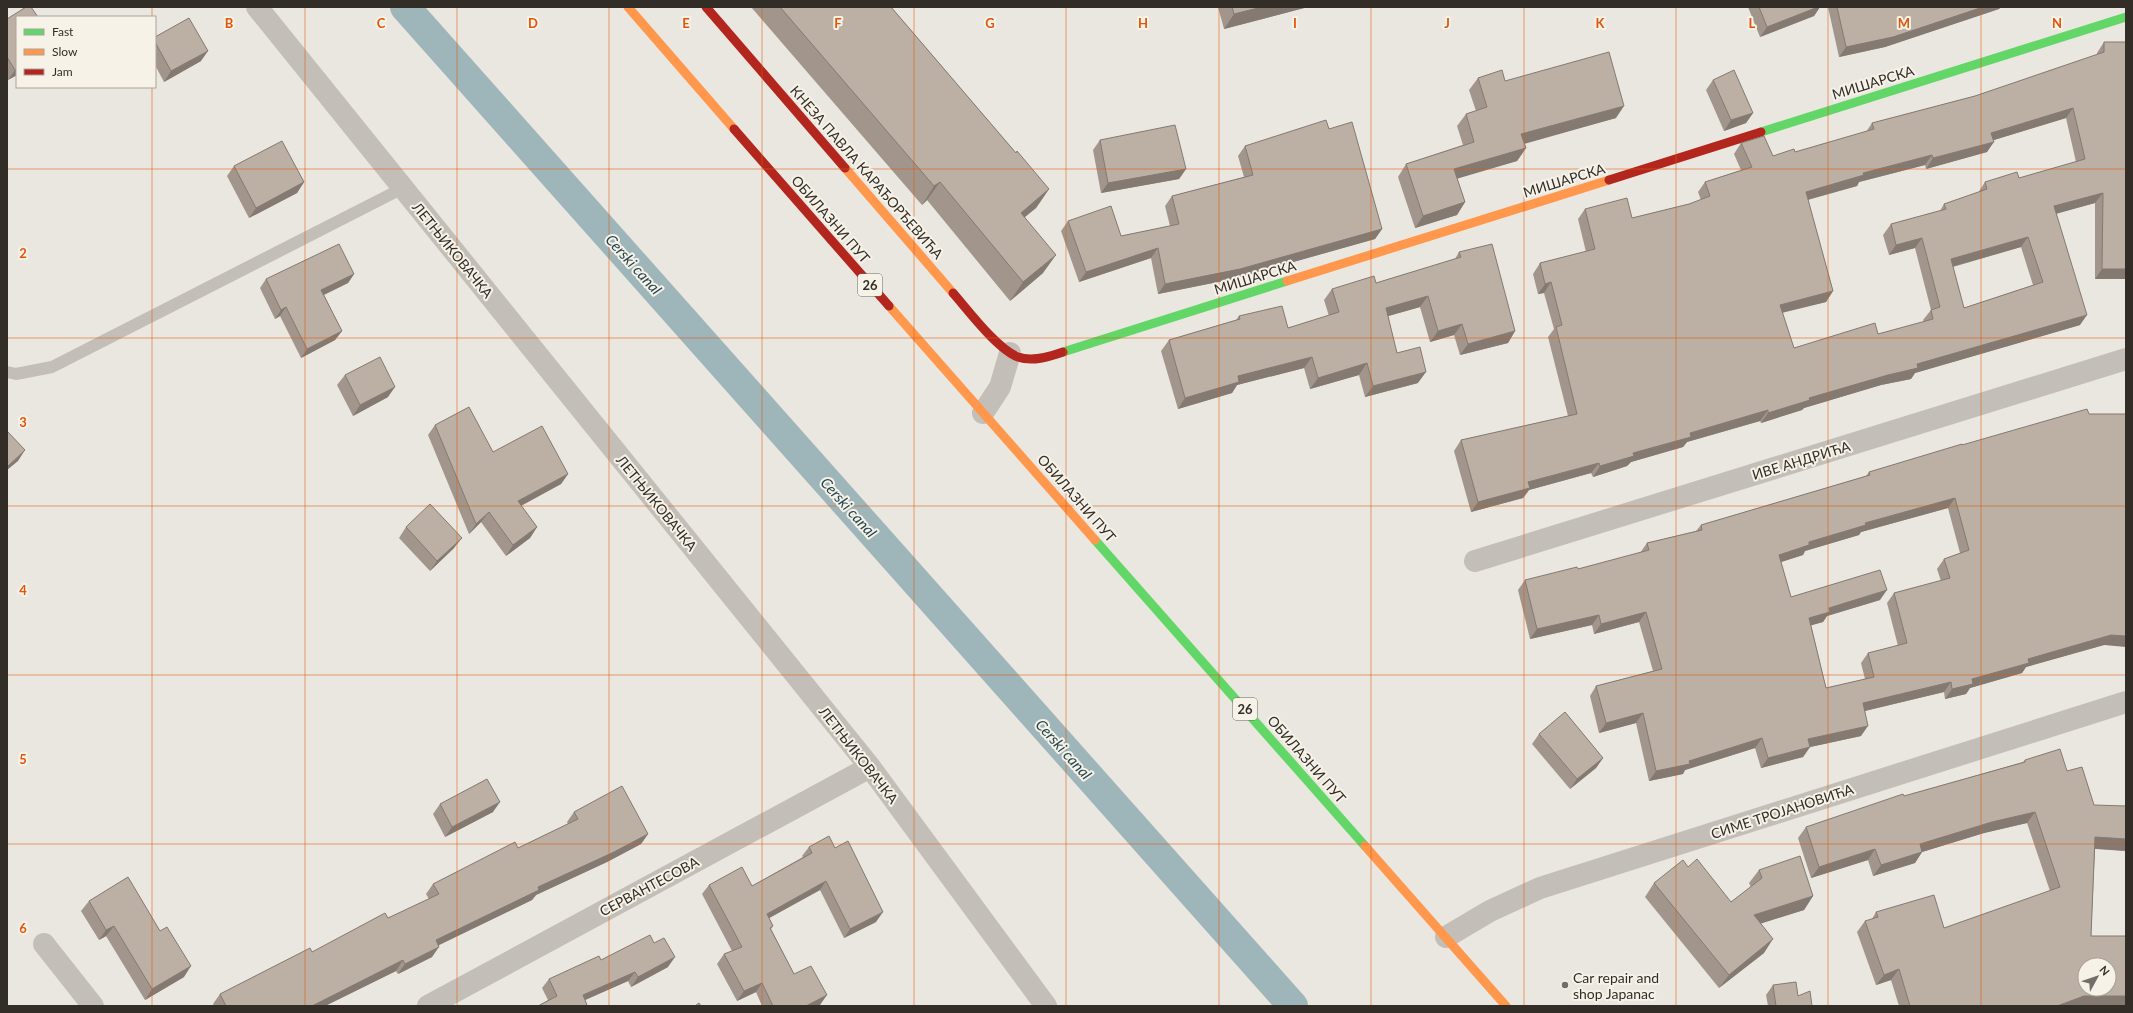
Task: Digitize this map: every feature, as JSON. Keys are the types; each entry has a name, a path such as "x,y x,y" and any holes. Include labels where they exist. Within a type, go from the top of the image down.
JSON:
{"street":[{"name":"ЛЕТЊИКОВАЧКА","path":"257,7 870,767 1046,1006"},
{"name":"ОБИЛАЗНИ ПУТ","path":"628,7 983,413 1506,1006"},
{"name":"КНЕЗА ПАВЛА КАРАЂОРЂЕВИЋА","path":"706,7 969,312 1010,353"},
{"name":"МИШАРСКА","path":"1010,353 1029,359 1046,357 1084,346 2126,18"},
{"path":"983,413 1000,387 1010,353"},
{"name":"ИВЕ АНДРИЋА","path":"1475,561 2126,359"},
{"name":"СИМЕ ТРОЈАНОВИЋА","path":"1446,937 1490,911 1540,888 2126,702"},
{"name":"СЕРВАНТЕСОВА","path":"428,1006 870,767"},
{"path":"44,944 94,1006"}],"lane":[{"path":"7,372 16,374 52,367 403,188"}],"building":[{"path":"26,7 31,7 37,16 16,16 15,70 7,57 7,19"},
{"path":"780,7 891,7 1016,153 1017,151 1049,189 1021,213 1056,255 1023,282 940,182 934,186"},
{"path":"1232,7 1262,7 1234,14"},
{"path":"1759,7 1818,7 1767,27"},
{"path":"1837,7 1983,7 1893,37 1846,47"},
{"path":"189,18 208,51 171,71 156,44 156,36"},
{"path":"2104,42 2126,42 2126,269 2102,269 2103,193 2054,206 2087,315 1917,364 1918,368 1888,375 1809,398 1810,400 1768,413 1768,410 1690,433 1691,437 1633,453 1634,456 1600,466 1599,463 1528,482 1530,488 1478,502 1461,440 1577,414 1556,327 1562,325 1551,282 1545,284 1540,263 1595,249 1585,209 1627,198 1632,218 1689,204 1710,196 1705,182 1752,167 1741,143 1764,136 1773,156 1794,149 1795,152 1874,129 1872,123 1975,96 2104,52","holes":["2073,108 2085,159 2019,178 2017,172 1985,182 1987,189 1944,204 1946,209 1891,224 1896,245 1922,238 1940,307 1931,310 1933,319 1878,334 1875,323 1794,348 1780,305 1833,291 1806,192 1864,175 1863,173 1932,155 1933,158 1994,142 1991,133","2028,237 2043,282 1964,308 1951,259"]},
{"path":"1609,52 1624,106 1521,134 1526,148 1454,169 1465,202 1423,216 1406,164 1474,142 1466,114 1487,107 1478,78 1502,70 1505,81"},
{"path":"1734,70 1753,113 1731,120 1713,80"},
{"path":"1326,120 1329,129 1352,122 1382,229 1240,269 1165,284 1158,248 1086,272 1068,221 1111,206 1121,236 1179,224 1172,196 1253,175 1245,146"},
{"path":"1175,125 1186,169 1108,183 1100,140"},
{"path":"282,141 304,182 256,208 234,166"},
{"path":"339,244 354,274 321,290 342,331 307,349 286,307 281,310 266,279"},
{"path":"1492,244 1515,331 1468,344 1462,324 1438,331 1428,296 1386,308 1397,353 1420,347 1426,372 1373,386 1367,363 1318,378 1312,357 1238,376 1239,382 1185,398 1169,340 1240,319 1239,316 1282,306 1288,328 1339,312 1332,289 1374,276 1376,283 1461,257 1459,252"},
{"path":"380,357 395,387 360,405 345,375"},
{"path":"469,407 493,452 542,426 568,474 518,501 537,527 513,545 489,512 476,524 435,425"},
{"path":"2087,409 2089,414 2126,414 2126,636 2111,635 2028,659 2029,663 1972,679 1973,684 1952,689 1951,682 1863,703 1868,726 1808,739 1810,747 1768,758 1762,738 1689,761 1690,764 1656,771 1643,713 1606,723 1596,686 1662,669 1646,612 1601,624 1599,615 1537,629 1525,580 1577,567 1578,569 1649,550 1647,543 1702,530 1701,525 1870,475 1869,472","holes":["1955,498 1969,550 1944,559 1950,578 1894,593 1907,643 1868,653 1874,677 1826,688 1809,618 1830,612 1829,608 1887,590 1880,570 1791,597 1779,555 1809,545 1809,542 1866,525 1865,523"]},
{"path":"7,431 25,450 7,467"},
{"path":"430,504 462,538 437,561 406,527"},
{"path":"1565,712 1603,758 1577,779 1539,734"},
{"path":"2060,749 2067,771 2082,767 2094,805 2126,806 2126,839 2095,837 2091,936 2126,936 2126,996 2117,996 2117,957 2077,957 2077,997 2081,997 2057,1006 1910,1006 1899,969 1884,975 1865,921 1878,917 1876,912 1934,895 1944,928 2060,887 2035,812 1992,822 1920,844 1922,852 1881,865 1875,849 1819,867 1806,827 1903,794 1904,796 2025,762 2025,760"},
{"path":"487,779 500,802 452,827 440,804"},
{"path":"622,786 648,834 614,852 538,887 539,890 436,940 439,947 405,964 403,960 312,1006 226,1006 220,994 310,948 312,952 385,913 388,918 439,894 433,884 515,842 518,848 578,819 574,812"},
{"path":"829,836 835,848 848,841 883,912 850,929 826,881 767,914 773,926 770,928 794,974 811,966 827,995 806,1006 773,1006 762,983 744,991 724,954 742,947 709,885 742,867 752,886 812,853 809,847"},
{"path":"1800,856 1813,896 1754,915 1773,939 1729,975 1654,883 1683,860 1688,867 1697,859 1731,902 1762,878 1759,870"},
{"path":"128,877 160,931 167,927 191,966 152,989 114,926 106,930 89,901"},
{"path":"650,935 654,943 664,938 675,957 638,977 635,972 583,995 587,1005 538,1006 557,996 549,979 599,956 601,960"},
{"path":"1796,982 1798,996 1810,991 1812,1006 1776,1006 1773,985"}],"waterway":[{"name":"Cerski canal","path":"405,7 1293,1006"}],"traffic: fast":[{"path":"1761,132 2126,17"},
{"path":"1063,352 1287,281"},
{"path":"1095,540 1365,846"}],"traffic: slow":[{"path":"628,7 734,129"},
{"path":"845,168 953,293"},
{"path":"1287,281 1609,180"},
{"path":"889,306 1095,540"},
{"path":"1365,846 1506,1006"}],"traffic: jam":[{"path":"706,7 845,168"},
{"path":"734,129 889,306"},
{"path":"1609,180 1761,132"},
{"path":"953,293 992,338 1010,353 1018,357 1035,359 1063,352"}],"place":[{"name":"Car repair and shop Japanac","path":"1565,985"}]}
